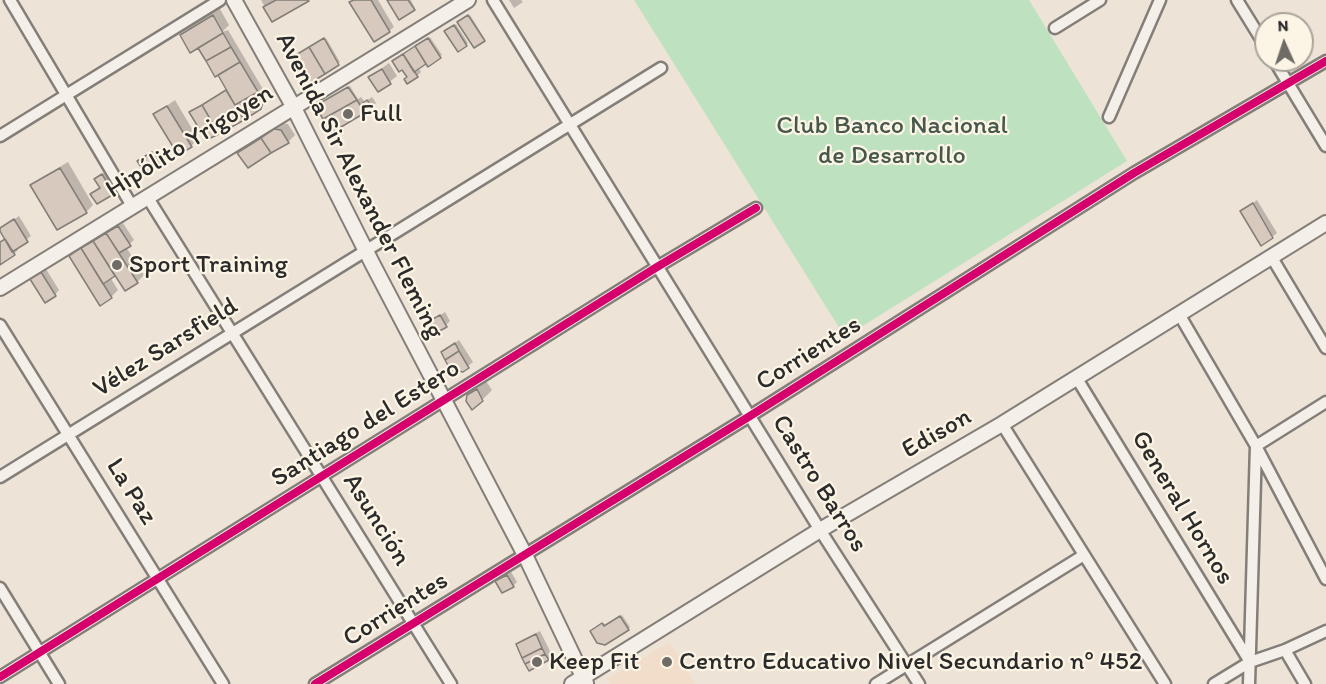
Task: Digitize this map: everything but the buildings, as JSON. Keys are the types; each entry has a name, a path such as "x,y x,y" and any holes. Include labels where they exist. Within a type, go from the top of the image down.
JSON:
{"street":[{"path":"10,0 132,206"},
{"path":"0,136 220,0"},
{"name":"Avenida Sir Alexander Fleming","path":"234,0 293,106 365,250 525,555 581,682"},
{"name":"Hipólito Yrigoyen","path":"0,288 468,0"},
{"name":"Castro Barros","path":"493,0 820,530 919,684"},
{"path":"1055,28 1100,0"},
{"path":"1109,117 1160,0"},
{"path":"1237,0 1254,28"},
{"name":"Corrientes","path":"315,684 750,416 1134,172 1326,61"},
{"name":"Vélez Sarsfield","path":"0,477 661,68"},
{"path":"1281,72 1326,146"},
{"name":"Asunción","path":"148,198 451,684"},
{"name":"Santiago del Estero","path":"0,677 657,267 756,208"},
{"name":"Edison","path":"581,682 820,530 1002,424 1326,223"},
{"path":"1271,256 1326,348"},
{"path":"1179,314 1256,446 1326,579"},
{"name":"La Paz","path":"0,325 223,684"},
{"name":"General Hornos","path":"1077,377 1250,662"},
{"path":"1256,446 1326,402"},
{"path":"1002,424 1165,684"},
{"path":"1249,684 1256,446"},
{"path":"876,684 1084,555"},
{"path":"0,588 59,684"},
{"path":"1214,684 1250,662 1285,650 1326,631"},
{"path":"1285,650 1305,684"}],"shaded area":[{"path":"670,642 695,684 610,684 607,679"}],"green space":[{"name":"Club Banco Nacional de Desarrollo","path":"634,0 1029,0 1127,161 845,337"}],"cycle path":[{"path":"315,684 750,416 1134,173 1326,61"},
{"path":"0,677 657,267 756,208"}],"place":[{"name":"Full","path":"348,114"},
{"name":"Sport Training","path":"117,265"},
{"name":"Keep Fit","path":"537,662"},
{"name":"Centro Educativo Nivel Secundario nº 452","path":"667,662"}]}
